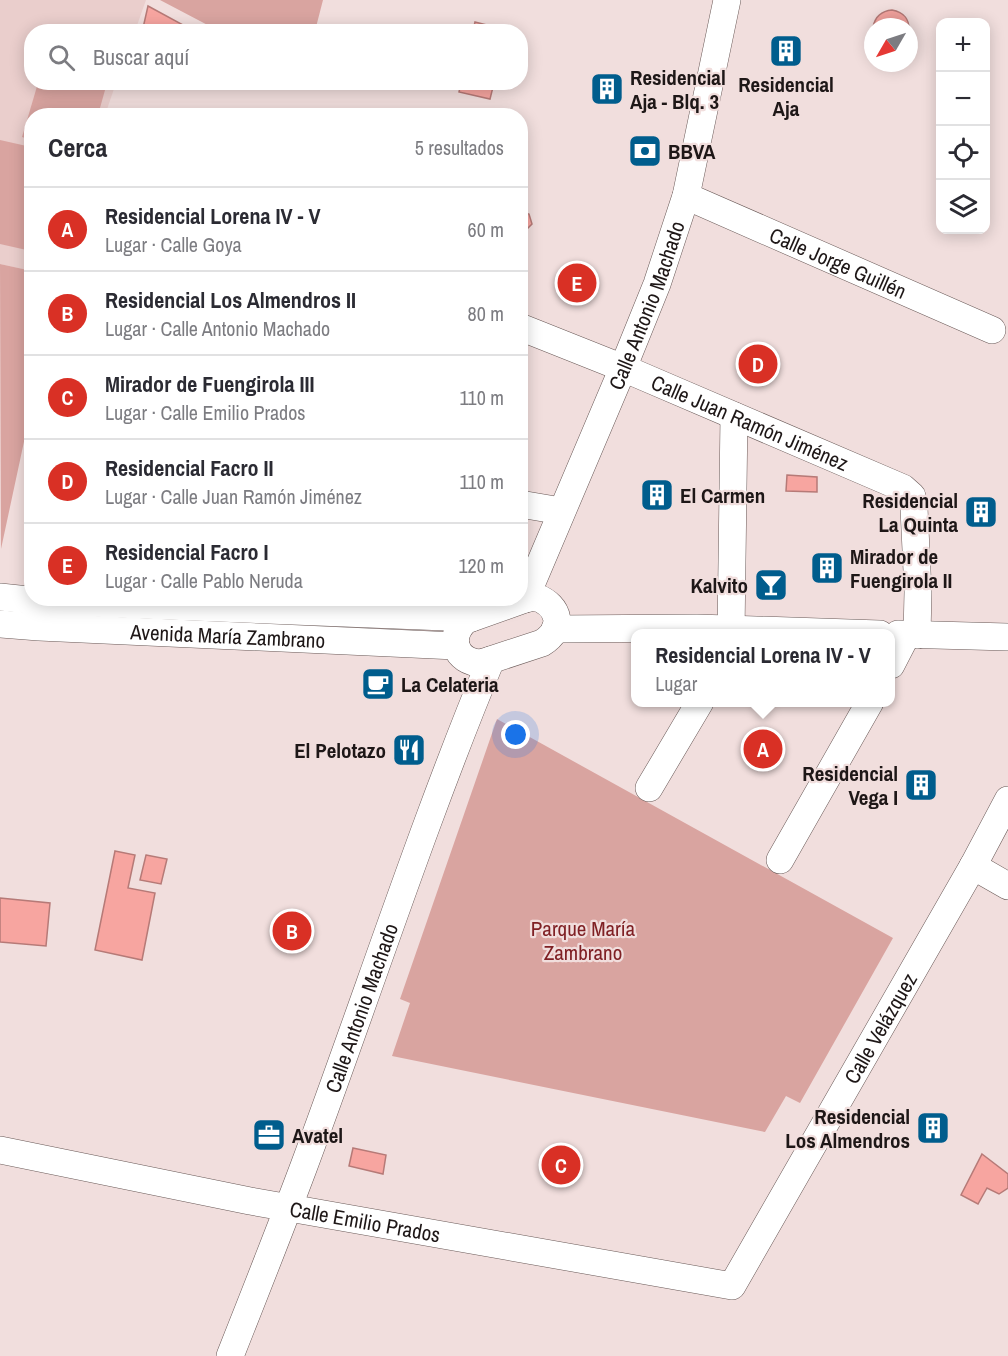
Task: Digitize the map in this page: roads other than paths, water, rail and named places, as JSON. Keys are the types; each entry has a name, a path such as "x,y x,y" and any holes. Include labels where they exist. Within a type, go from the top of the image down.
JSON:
{"street":[{"name":"Calle Antonio Machado","path":"528,592 657,284 686,196 727,0"},
{"name":"Calle Jorge Guillén","path":"686,196 992,330"},
{"name":"Calle Juan Ramón Jiménez","path":"528,330 623,368 903,488 912,495 918,592 905,634"},
{"path":"731,629 734,416"},
{"path":"528,505 561,511"},
{"name":"Avenida María Zambrano","path":"0,597 24,599"},
{"path":"505,606 471,618 460,625 456,632 456,646 467,660 481,663 549,639 555,629 557,619 555,612 544,600 536,597 528,598"},
{"name":"Avenida María Zambrano","path":"322,606 471,618"},
{"name":"Avenida María Zambrano","path":"0,624 456,646"},
{"path":"555,629 694,629"},
{"path":"895,656 905,634 1008,637"},
{"name":"Calle Antonio Machado","path":"230,1356 308,1155 414,858 491,660"},
{"path":"649,788 697,707"},
{"path":"780,860 867,707"},
{"name":"Calle Velázquez","path":"732,1286 973,866 1008,800"},
{"path":"973,866 1008,886"},
{"name":"Calle Emilio Prados","path":"0,1150 288,1208 732,1286"}],"place":[{"name":"Residencial Aja","path":"786,51"},
{"name":"Residencial Aja - Blq. 3","path":"607,89"},
{"name":"BBVA","path":"645,151"},
{"name":"Residencial Facro I","path":"577,283"},
{"name":"Residencial Facro II","path":"758,364"},
{"name":"El Carmen","path":"657,495"},
{"name":"Residencial La Quinta","path":"981,512"},
{"name":"Mirador de Fuengirola II","path":"827,568"},
{"name":"Kalvito","path":"771,585"},
{"name":"La Celateria","path":"378,684"},
{"name":"Residencial Lorena IV - V","path":"763,749"},
{"name":"El Pelotazo","path":"409,750"},
{"name":"Residencial Vega I","path":"921,785"},
{"name":"Residencial Los Almendros II","path":"292,931"},
{"name":"Residencial Los Almendros","path":"933,1128"},
{"name":"Avatel","path":"269,1135"},
{"name":"Mirador de Fuengirola III","path":"561,1165"}],"park label":[{"name":"Parque María Zambrano","path":"583,940"}]}
